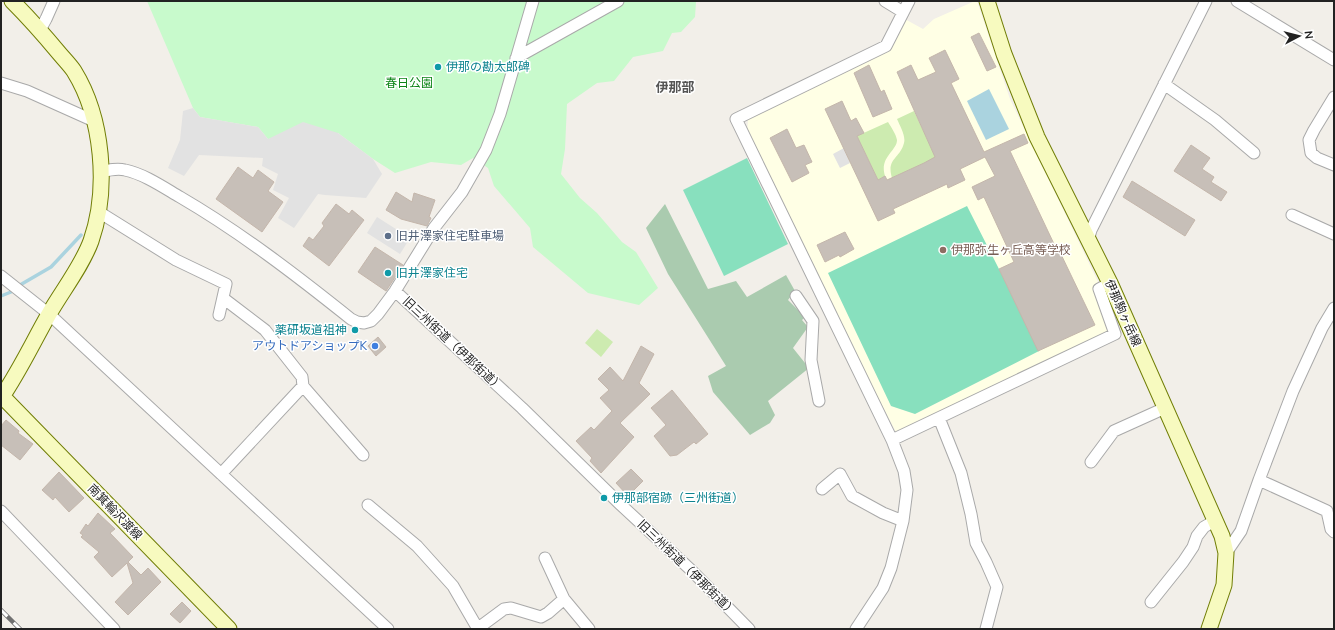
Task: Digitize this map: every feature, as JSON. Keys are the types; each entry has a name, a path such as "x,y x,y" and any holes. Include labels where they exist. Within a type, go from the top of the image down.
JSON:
{"main road":[{"path":"1,396 81,260 90,242 99,212 102,183 94,120 84,91 73,70 40,30 12,1"},
{"name":"伊那駒ヶ岳線","path":"987,1 1007,61 1037,137 1110,283 1222,536 1226,553 1224,584 1209,629"},
{"name":"南箕輪沢渡線","path":"1,396 229,629"}],"street":[{"path":"40,30 54,1"},
{"path":"395,290 434,228 462,192 486,150 500,114 533,1"},
{"path":"516,58 618,1"},
{"path":"885,1 903,12"},
{"path":"856,629 883,588 891,568 903,521 907,490 904,471 892,440 734,118 886,46 909,1"},
{"path":"1088,241 1091,230 1206,1"},
{"path":"1237,1 1334,60"},
{"path":"1,84 27,91 94,120"},
{"path":"1164,84 1215,120 1254,153"},
{"path":"1334,98 1309,140 1311,153 1334,165"},
{"name":"旧三州街道（伊那街道）","path":"101,172 125,170 143,176 178,196 251,244 357,322 364,323 371,321 378,314 395,290 522,408 621,505 691,570 749,629"},
{"path":"99,212 176,260 226,284 219,315"},
{"path":"1292,215 1334,234"},
{"path":"1,276 49,314 388,629"},
{"path":"892,440 1115,334 1099,289 1110,283"},
{"path":"796,296 813,321 811,360 819,401"},
{"path":"223,298 265,330 302,377 303,386 363,455"},
{"path":"1226,553 1241,531 1293,391 1322,328 1334,308"},
{"path":"221,474 303,386"},
{"path":"1091,462 1114,430 1165,408"},
{"path":"939,418 961,473 976,543 997,587 986,629"},
{"path":"822,489 840,474 852,496 883,513 903,521"},
{"path":"1259,480 1327,512 1331,529 1334,532"},
{"path":"368,505 417,546 453,586 478,629 504,610 511,608 541,617 564,599"},
{"path":"1,511 114,629"},
{"path":"1151,602 1183,562 1200,532 1204,527 1216,520"},
{"path":"545,558 564,599 589,629"}],"shaded area":[{"name":"伊那弥生ヶ丘高等学校","path":"977,1 1010,99 1099,284 1111,333 897,434 833,310 747,135 748,119 882,51 903,18 923,29 934,19"},
{"path":"193,108 200,117 258,127 268,139 303,122 338,133 373,159 382,174 366,198 318,194 294,228 278,218 289,198 273,190 278,174 262,166 263,158 199,155 184,176 168,168 180,140 183,111"},
{"path":"844,148 850,163 840,168 833,154"},
{"path":"665,204 708,289 736,281 747,297 786,275 795,291 788,300 805,317 802,320 808,327 793,348 809,368 768,401 775,415 770,423 750,435 713,392 708,376 726,366 668,274 646,228"},
{"name":"旧井澤家住宅駐車場","path":"377,217 410,238 400,254 367,233"}],"green space":[{"name":"春日公園","path":"147,1 698,1 696,2 695,17 681,32 672,33 663,51 633,57 614,81 597,83 567,104 565,149 561,174 580,198 597,213 622,242 636,252 658,288 639,305 588,293 533,247 530,228 494,186 488,168 473,158 461,165 431,162 395,173 338,133 268,139 258,127 200,117 193,108"},
{"path":"914,111 936,158 892,178 892,162 900,152 904,143 904,137 897,119"},
{"path":"888,122 895,133 897,140 884,164 885,176 878,180 857,136"},
{"path":"747,158 788,244 724,276 683,190"},
{"path":"967,206 1039,351 915,414 891,406 828,273"},
{"path":"597,329 613,342 601,357 585,343"}],"water":[{"path":"989,89 1009,129 986,140 967,101"}],"building":[{"path":"979,33 996,67 987,71 971,37"},
{"path":"945,50 959,79 951,83 984,152 1024,134 1028,143 1010,151 1055,246 1057,246 1095,325 1038,351 999,269 1014,262 984,197 978,200 972,187 995,176 985,157 960,169 965,180 948,188 947,184 893,209 895,213 878,221 825,109 842,101 851,121 856,118 864,133 857,136 878,180 885,176 887,180 924,163 935,157 897,72 911,65 918,80 936,72 929,58"},
{"path":"869,65 881,92 884,90 892,109 873,117 854,73"},
{"path":"787,129 796,148 804,145 812,162 805,165 809,173 792,182 770,138"},
{"path":"1191,145 1210,158 1202,169 1214,177 1211,182 1227,192 1221,201 1174,171"},
{"path":"238,167 253,178 258,170 274,182 268,191 283,202 262,232 216,199"},
{"path":"1132,181 1195,220 1185,236 1123,197"},
{"path":"396,192 412,202 414,193 435,200 429,217 431,218 427,226 401,219 386,210"},
{"path":"336,204 349,214 352,210 364,220 329,266 303,246 309,237 313,240 324,226 322,223"},
{"path":"845,232 854,249 840,257 839,255 825,262 817,245"},
{"path":"375,247 403,265 386,291 358,272"},
{"path":"378,337 386,347 376,356 368,346"},
{"path":"641,346 654,354 639,383 650,394 620,423 634,437 601,473 590,461 592,458 576,441 591,427 594,430 612,411 600,398 609,390 598,379 610,367 623,381"},
{"path":"672,390 708,434 696,444 694,442 677,455 670,456 654,436 666,425 651,408"},
{"path":"6,420 19,431 18,433 33,444 20,460 1,445 1,426"},
{"path":"631,469 643,481 628,496 616,483"},
{"path":"59,472 84,498 69,512 55,497 53,500 42,490"},
{"path":"98,513 115,529 110,533 133,557 128,562 141,575 148,568 161,582 128,615 115,602 133,583 127,563 112,577 94,557 99,552 81,537 83,535 80,533 86,524 88,526"},
{"path":"182,602 191,611 180,623 170,614"}],"waterway":[{"path":"20,285 51,267 81,235"},
{"path":"1,296 11,292"}],"railway":[{"path":"1,610 20,629"}],"place":[{"name":"伊那の勘太郎碑","path":"438,67"},
{"name":"旧井澤家住宅駐車場","path":"388,236"},
{"name":"伊那弥生ヶ丘高等学校","path":"943,250"},
{"name":"旧井澤家住宅","path":"388,273"},
{"name":"薬研坂道祖神","path":"355,330"},
{"name":"アウトドアショップK","path":"375,346"},
{"name":"伊那部宿跡（三州街道）","path":"604,498"}],"district":[{"name":"伊那部","path":"675,87"}]}
